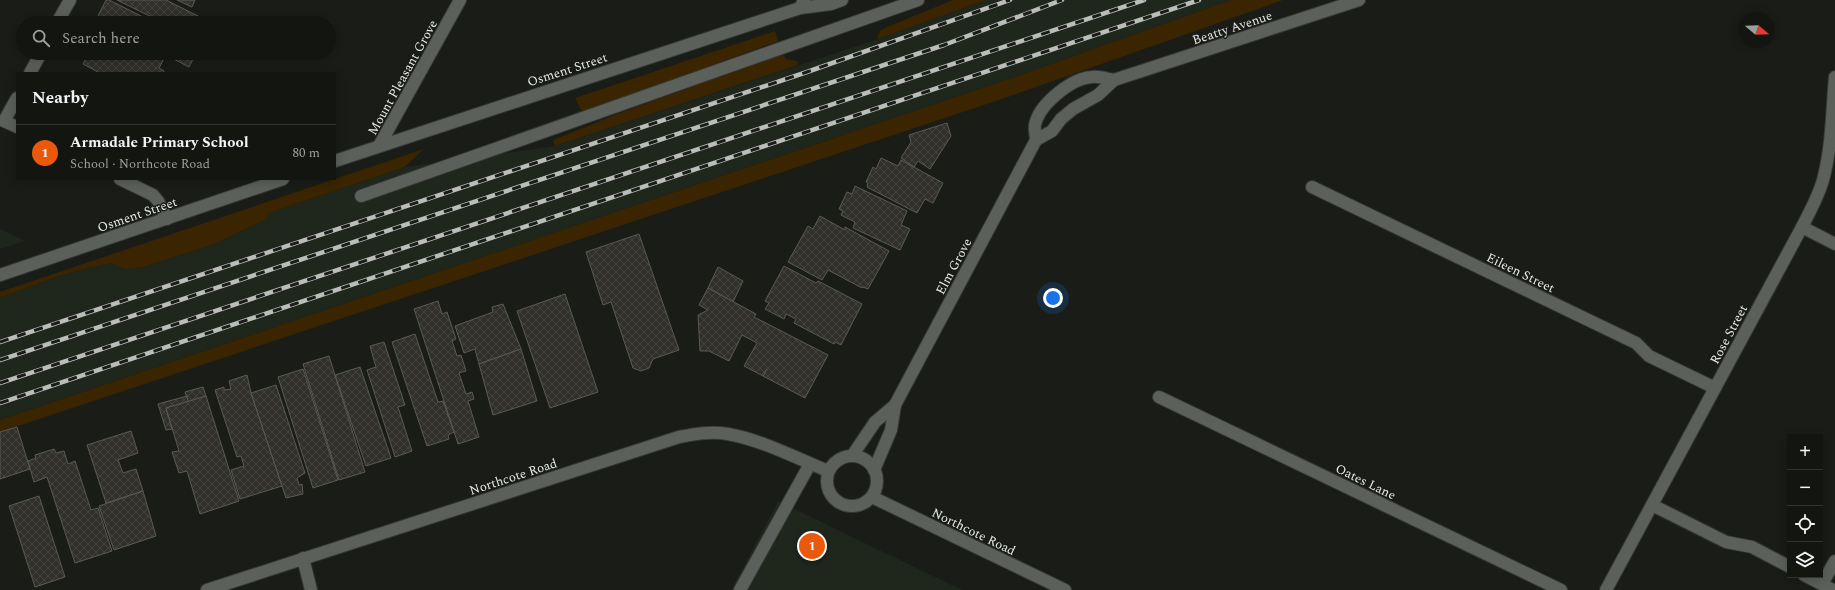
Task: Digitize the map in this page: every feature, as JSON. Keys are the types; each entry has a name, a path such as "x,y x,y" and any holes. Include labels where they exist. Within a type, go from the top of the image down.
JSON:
{"street":[{"path":"61,16 70,0"},
{"name":"Mount Pleasant Grove","path":"379,146 460,0"},
{"name":"Osment Street","path":"336,161 802,4 831,4 842,0"},
{"path":"361,196 918,0"},
{"name":"Beatty Avenue","path":"1036,140 1052,131 1073,109 1098,95 1114,80 1359,0"},
{"path":"31,72 37,60"},
{"name":"Beatty Avenue","path":"1061,90 1078,80 1093,77 1114,80"},
{"name":"Rose Street","path":"1606,590 1802,227 1824,177 1835,77"},
{"name":"Elm Grove","path":"874,470 891,430 895,405 1036,140 1035,124 1039,116 1047,104 1061,90"},
{"path":"16,100 4,121 16,127"},
{"path":"122,180 153,195 158,201 167,219"},
{"name":"Osment Street","path":"0,275 280,180"},
{"name":"Eileen Street","path":"1312,187 1636,343 1649,356 1715,388"},
{"path":"1802,227 1835,244"},
{"name":"Oates Lane","path":"1159,397 1561,590"},
{"name":"Elm Grove","path":"852,456 875,422 895,405"},
{"name":"Northcote Road","path":"207,590 672,440 696,434 720,433 741,437 828,471"},
{"path":"852,456 869,462 877,479 876,488 872,496 866,503 857,506 839,504 832,497 826,480 828,471 834,463 842,458 852,456"},
{"path":"740,590 810,464"},
{"name":"Northcote Road","path":"872,496 1065,590"},
{"path":"1652,505 1726,542 1752,547 1787,565"},
{"path":"303,558 312,590"},
{"path":"1822,584 1835,561"},
{"path":"1810,578 1833,590"}],"shaded area":[{"path":"953,0 986,0 878,39 880,31 887,27"},
{"path":"986,0 1231,0 1006,80 0,420 0,298 61,275 111,263 125,269 144,267 214,244 267,219 269,213 405,167 555,146 878,39"},
{"path":"1231,0 1283,0 1005,98 0,432 0,420 1006,80"},
{"path":"775,31 778,41 586,111 581,110 575,98"},
{"path":"783,54 786,59 797,61 798,65 555,146 553,140 617,114"},
{"path":"424,149 405,167 269,213 267,219 214,244 144,267 125,269 111,263 61,275 0,298 0,292 332,180 336,180 336,179"},
{"path":"0,229 25,241 0,249"},
{"path":"778,501 962,590 731,590"}],"building":[{"path":"106,0 109,0 141,16 98,16"},
{"path":"117,0 166,0 198,16 150,16"},
{"path":"177,0 195,0 192,7"},
{"path":"85,60 163,60 159,68 164,71 98,72 83,64"},
{"path":"176,60 192,60 189,67"},
{"path":"947,123 951,136 930,169 918,161 914,167 901,158 911,142 909,135"},
{"path":"881,158 898,166 901,160 943,183 933,203 925,199 917,213 867,187 868,183 866,182 873,167 876,169"},
{"path":"855,186 907,211 901,225 910,229 900,250 853,228 855,222 841,215 843,211 839,209 847,192 852,194"},
{"path":"820,216 845,230 845,227 889,251 868,289 862,288 828,270 822,280 788,262 808,226 813,229"},
{"path":"639,234 679,350 653,359 649,368 641,371 633,368 611,302 603,305 586,252"},
{"path":"784,266 816,283 818,281 862,304 841,345 835,342 834,344 794,323 796,319 786,314 784,319 765,309 769,303 765,301"},
{"path":"718,267 743,281 733,302 708,288"},
{"path":"708,288 756,314 754,317 828,355 805,398 744,366 757,343 742,335 729,361 709,351 700,351 698,315 708,310 699,305"},
{"path":"565,294 598,392 550,408 517,311"},
{"path":"438,301 442,314 447,312 456,339 452,341 457,356 461,355 466,371 459,373 466,394 472,392 474,399 468,401 479,437 458,444 414,309"},
{"path":"503,304 521,349 479,364 475,349 464,353 455,326 493,312 492,307"},
{"path":"415,334 438,402 443,401 454,432 448,435 449,439 427,446 392,342"},
{"path":"384,342 405,405 398,407 412,451 395,457 367,370 376,367 370,346"},
{"path":"521,349 537,401 493,415 479,364"},
{"path":"329,356 365,472 339,480 303,364"},
{"path":"360,367 391,458 366,466 335,375"},
{"path":"303,369 338,480 313,488 278,377"},
{"path":"247,375 251,393 282,486 240,499 231,470 244,466 241,456 237,457 215,390 224,387 224,390 231,389 229,381"},
{"path":"276,385 305,473 297,478 299,485 302,484 303,494 286,498 251,393"},
{"path":"203,387 206,396 188,402 185,392"},
{"path":"187,396 188,402 166,408 172,429 166,430 158,404"},
{"path":"206,396 239,501 200,514 187,471 179,473 172,452 179,451 166,408"},
{"path":"17,427 30,469 0,479 0,432"},
{"path":"131,431 138,453 118,460 123,473 136,469 143,491 106,503 87,445"},
{"path":"54,449 56,453 64,451 68,464 75,461 91,510 98,508 112,551 75,563 47,477 34,482 28,461 36,458 35,455"},
{"path":"143,491 156,536 114,550 99,506"},
{"path":"39,496 65,577 35,587 9,506"}],"railway":[{"path":"0,342 807,72 1010,0"},
{"path":"0,360 944,45 1062,0"},
{"path":"0,383 1144,0"},
{"path":"0,403 1199,0"}],"place":[{"name":"Armadale Primary School","path":"812,546"}]}
